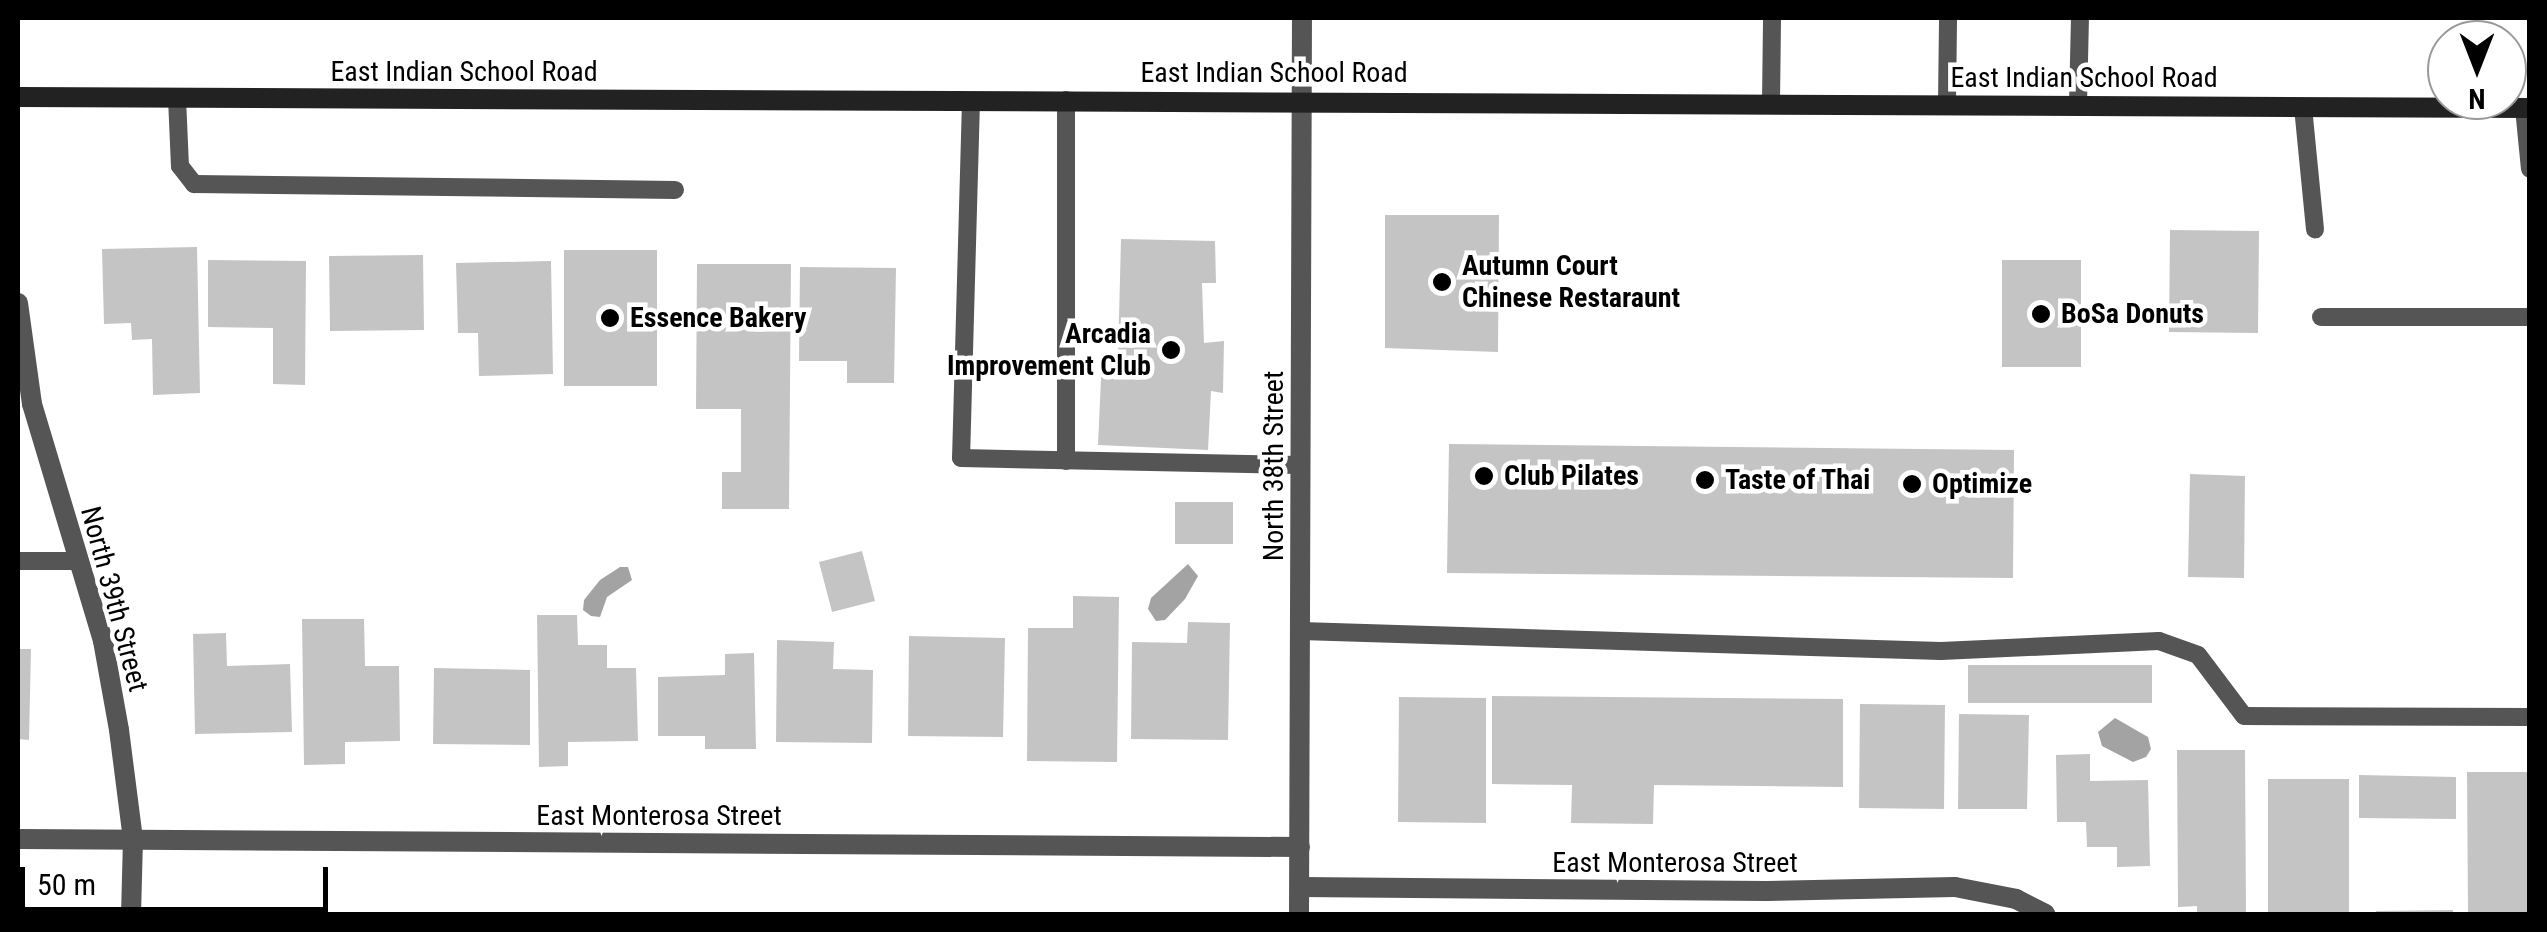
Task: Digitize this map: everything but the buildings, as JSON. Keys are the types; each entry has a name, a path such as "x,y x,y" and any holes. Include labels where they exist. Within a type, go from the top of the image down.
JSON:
{"main road":[{"name":"East Indian School Road","path":"18,96 1302,99 2427,108"}],"street":[{"name":"North 38th Street","path":"1300,914 1302,18"},
{"name":"North 39th Street","path":"18,302 32,404 103,641 133,840 131,914"},
{"name":"East Monterosa Street","path":"18,839 1300,847"},
{"name":"East Monterosa Street","path":"1300,887 1766,891 1955,887 2016,899 2045,914"}],"lane":[{"path":"1771,103 1772,18"},
{"path":"1947,104 1948,18"},
{"path":"2078,105 2080,18"},
{"path":"177,98 180,166 194,184 675,190"},
{"path":"1066,100 1066,460"},
{"path":"970,101 962,458 1301,465"},
{"path":"2303,107 2314,228"},
{"path":"2527,108 2530,169"},
{"path":"2322,317 2530,317"},
{"path":"18,561 76,561"},
{"path":"1301,631 1941,651 2159,641 2198,656 2244,716 2530,717"}],"shaded area":[{"path":"1188,564 1198,576 1185,599 1165,620 1156,621 1148,609 1151,598"},
{"path":"620,567 628,567 632,580 607,597 600,617 591,616 583,610 584,600 600,580"},
{"path":"2115,718 2148,737 2151,749 2146,757 2133,762 2102,746 2098,732"}],"place":[{"name":"Autumn Court Chinese Restaraunt","path":"1442,282"},
{"name":"BoSa Donuts","path":"2041,314"},
{"name":"Essence Bakery","path":"610,318"},
{"name":"Arcadia Improvement Club","path":"1171,350"},
{"name":"Club Pilates","path":"1484,476"},
{"name":"Taste of Thai","path":"1705,480"},
{"name":"Optimize","path":"1912,484"}]}
